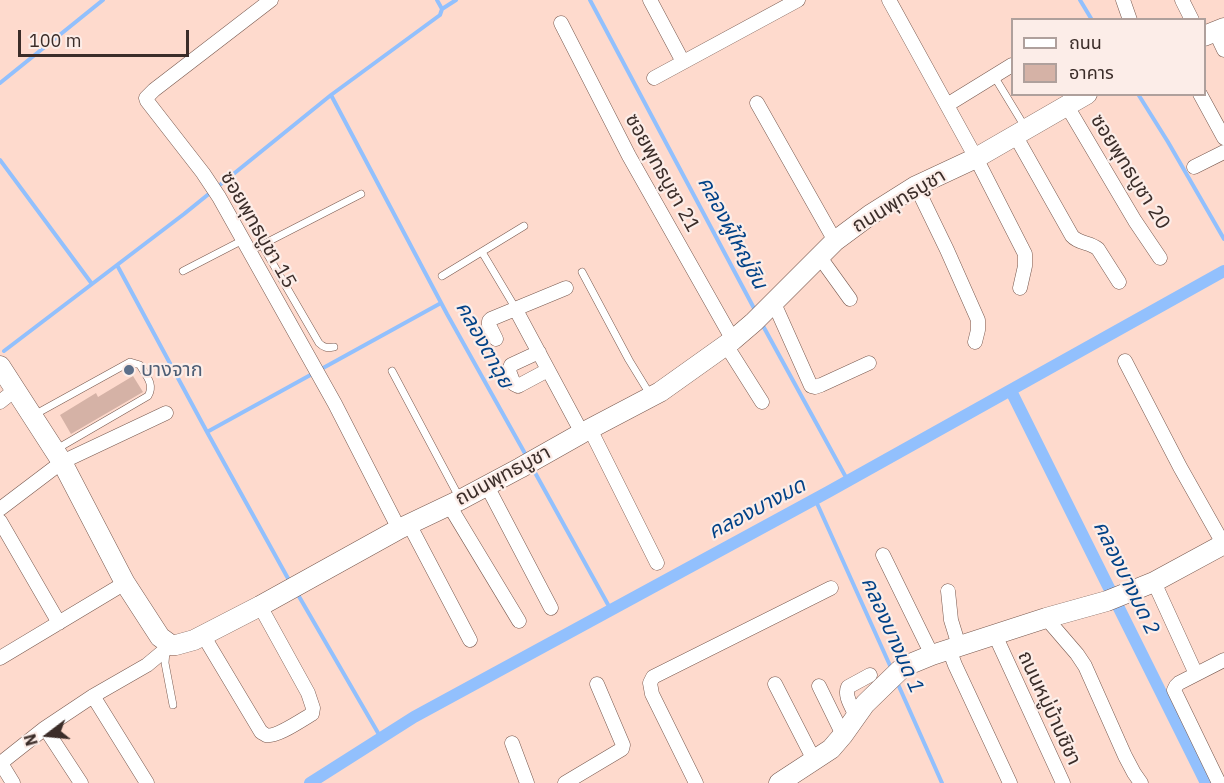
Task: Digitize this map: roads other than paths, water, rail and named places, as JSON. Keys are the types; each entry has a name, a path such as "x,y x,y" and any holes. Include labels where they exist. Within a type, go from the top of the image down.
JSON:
{"main road":[{"name":"ถนนพุทธบูชา","path":"168,647 194,640 260,606 404,526 487,486 660,392 730,343 835,241 870,215 916,186 976,158 1084,96"},
{"path":"0,366 8,396 32,416 91,514 125,583 159,637 168,647"},
{"path":"779,783 831,749 886,675 947,650 998,642 1046,618 1116,598 1154,582 1224,544"}],"street":[{"name":"ซอยพุทธบูชา 15","path":"271,0 146,98 216,191 252,245 335,404 470,640"},
{"path":"650,0 683,62"},
{"path":"654,78 772,6 798,0"},
{"path":"889,0 976,158 1025,254 1026,266 1020,288"},
{"path":"1123,0 1129,18"},
{"path":"1182,0 1191,18"},
{"name":"ซอยพุทธบูชา 21","path":"561,23 629,156 762,402"},
{"path":"1214,32 1224,50"},
{"path":"947,105 1011,66"},
{"path":"1201,96 1224,138"},
{"path":"757,102 835,241"},
{"name":"ซอยพุทธบูชา 20","path":"1067,106 1135,221 1160,258"},
{"path":"1021,132 1042,168 1072,236 1076,240 1094,245 1119,282"},
{"path":"1194,167 1224,152"},
{"path":"916,186 978,320 975,342"},
{"path":"819,256 850,299"},
{"path":"496,339 489,325 491,319 566,288"},
{"path":"516,310 548,370 586,431 657,563"},
{"path":"764,311 811,386 821,385 869,363"},
{"path":"539,352 511,365 509,371 514,384 518,386 548,370"},
{"path":"1125,361 1218,520 1224,544"},
{"path":"0,509 58,457 166,413"},
{"path":"487,486 551,608"},
{"path":"454,502 519,621"},
{"path":"0,521 59,623"},
{"path":"883,555 947,650 1010,783"},
{"path":"1154,582 1196,674"},
{"path":"0,658 125,583"},
{"path":"696,783 652,694 650,683 653,677 831,588"},
{"path":"947,650 951,620 948,591"},
{"path":"203,635 261,732 270,735 284,730 312,714 313,708 308,693 260,606"},
{"path":"1046,618 1085,666 1125,756 1142,783"},
{"name":"ถนนหมู่บ้านชิชา","path":"998,642 1063,783"},
{"path":"13,783 2,762 45,728 93,696 147,665 168,647"},
{"path":"1219,783 1174,693 1176,686 1224,660"},
{"path":"565,783 622,749 597,684"},
{"path":"775,684 814,760"},
{"path":"819,686 843,735"},
{"path":"93,696 147,783"},
{"path":"45,728 81,783"},
{"path":"512,743 527,783"}],"lane":[{"path":"994,76 1021,132"},
{"path":"183,271 252,245 362,194"},
{"path":"442,276 524,226"},
{"path":"252,245 319,344 323,347 334,347"},
{"path":"482,252 516,310"},
{"path":"582,272 651,396"},
{"path":"32,416 130,362 140,365 152,386 148,396 58,457"},
{"path":"392,371 454,502"},
{"path":"168,647 165,663 173,705"}],"waterway":[{"path":"0,83 103,0"},
{"path":"4,351 184,214 331,95 440,15 442,9 437,0"},
{"path":"442,9 456,0"},
{"name":"คลองผู้ใหญ่ชิน","path":"590,0 756,312"},
{"path":"1080,0 1091,18"},
{"name":"คลองตาฉุย","path":"331,95 447,314 527,457"},
{"path":"1139,96 1224,239"},
{"path":"0,160 92,284"},
{"path":"117,265 290,582"},
{"name":"คลองบางมด","path":"310,783 414,717 828,492 1224,271"},
{"path":"207,432 441,303"},
{"name":"คลองผู้ใหญ่ชิน","path":"762,324 848,481"},
{"name":"คลองบางมด 2","path":"1011,391 1206,783"},
{"name":"คลองตาฉุย","path":"533,469 611,610"},
{"name":"คลองบางมด 1","path":"815,499 892,670"},
{"path":"297,593 381,738"},
{"name":"คลองบางมด 1","path":"897,682 942,783"}],"place":[{"name":"บางจาก","path":"129,370"}]}
